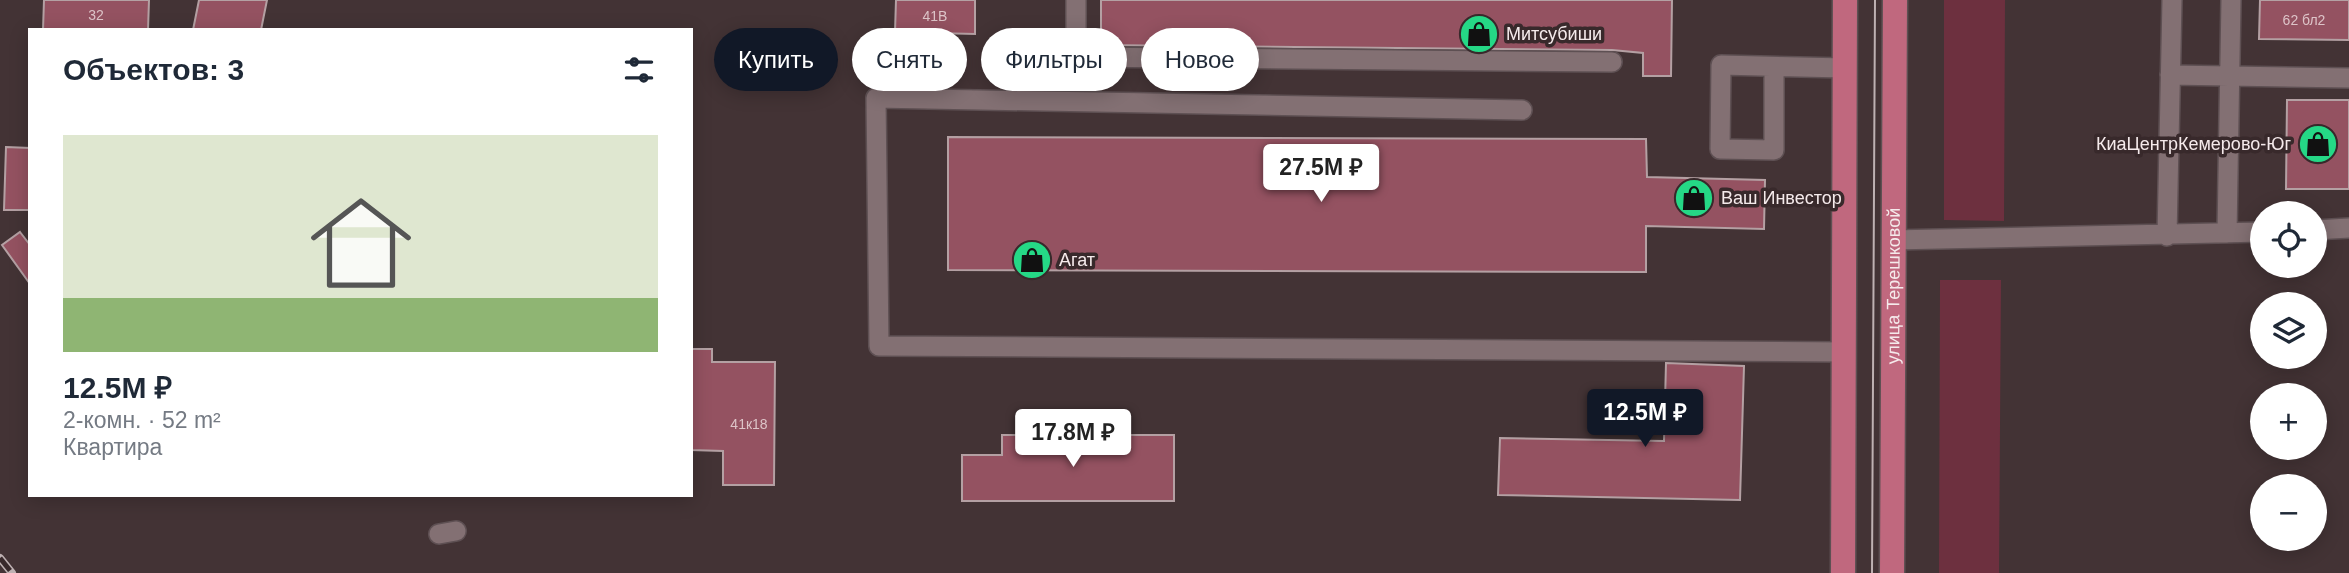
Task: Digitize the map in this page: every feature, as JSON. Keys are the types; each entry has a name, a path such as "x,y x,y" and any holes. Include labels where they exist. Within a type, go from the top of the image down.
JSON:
{"main road":[{"path":"1843,573 1845,0"},
{"name":"улица Терешковой","path":"1892,573 1895,0"}],"lane":[{"path":"1076,0 1076,57 1612,62"},
{"path":"2167,236 2172,0"},
{"path":"2227,233 2231,0"},
{"path":"1774,68 1774,150 1720,149 1721,65 1844,68"},
{"path":"2170,75 2349,78"},
{"path":"1522,110 876,98 879,346 1845,352"},
{"path":"2327,229 2349,228"},
{"path":"1892,240 2250,232"}],"shaded area":[{"path":"1944,0 2005,0 2004,221 1944,220"},
{"path":"1940,280 2001,280 1999,573 1939,573"}],"building":[{"path":"44,0 149,0 148,28 43,28"},
{"path":"199,0 267,0 261,28 193,28"},
{"path":"896,0 975,0 975,34 967,34 967,28 895,28"},
{"path":"1101,0 1672,0 1671,76 1643,76 1643,53 1612,50 1259,47 1259,28 1141,28 1141,45 1127,45 1127,28 1101,28"},
{"path":"2260,0 2349,0 2349,40 2259,39"},
{"name":"КиаЦентрКемерово-Юг","path":"2287,100 2349,100 2349,189 2286,189"},
{"path":"948,137 1646,139 1647,177 1765,180 1764,229 1646,226 1646,272 948,270"},
{"path":"6,147 28,148 28,210 4,210"},
{"path":"20,232 28,242 28,281 2,245"},
{"path":"693,349 712,349 712,362 775,362 774,485 723,485 723,451 693,450"},
{"path":"1666,363 1744,366 1740,500 1498,495 1500,438 1664,441"},
{"path":"1002,435 1174,435 1174,501 962,501 962,455 1002,455"}],"tram line":[{"path":"1872,573 1875,0"}],"railway":[{"path":"0,558 12,573"}],"place":[{"name":"Митсубиши","path":"1479,34"},
{"name":"КиаЦентрКемерово-Юг","path":"2318,144"},
{"name":"Ваш Инвестор","path":"1694,198"},
{"name":"Агат","path":"1032,260"}]}
